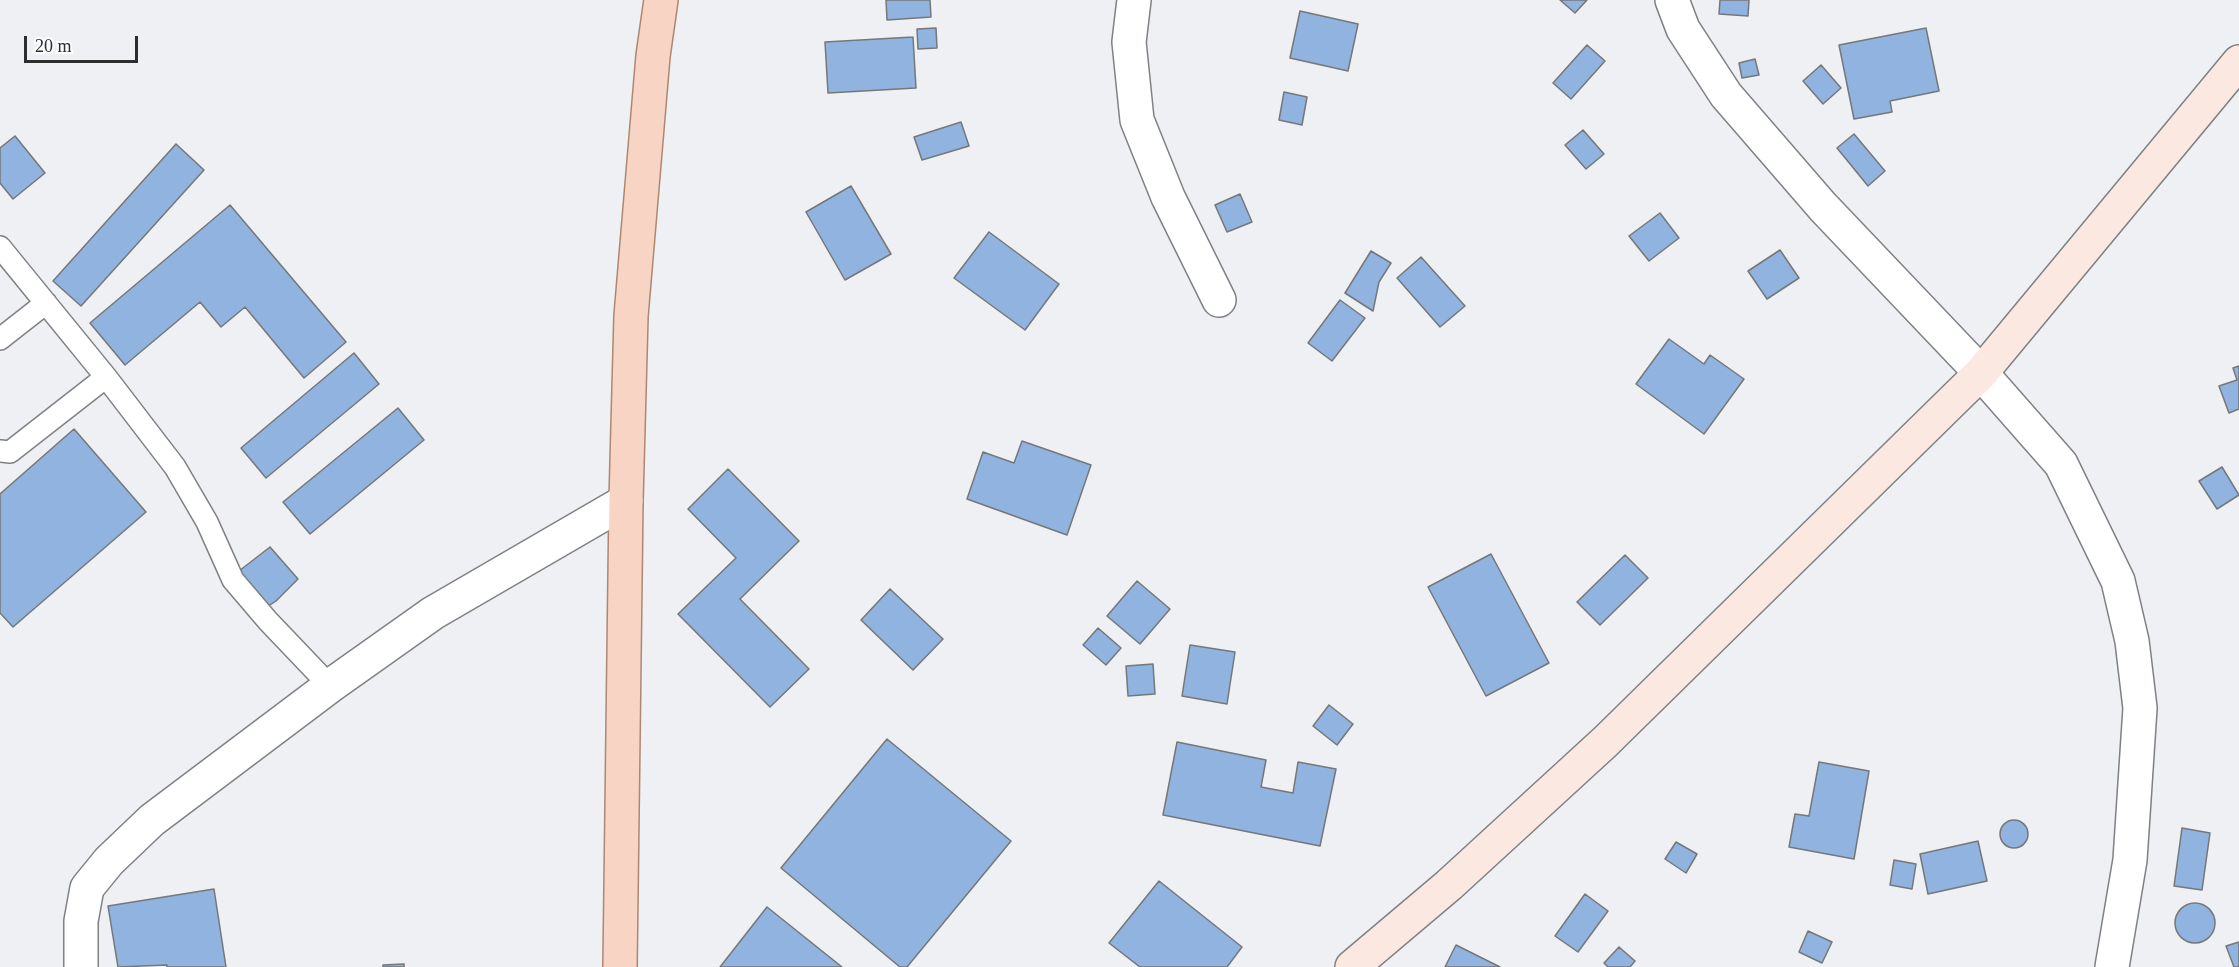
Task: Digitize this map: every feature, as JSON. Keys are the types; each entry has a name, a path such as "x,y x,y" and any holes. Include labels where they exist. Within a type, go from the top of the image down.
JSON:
{"main road":[{"path":"620,967 626,501 631,316 653,56 661,0"}],"street":[{"path":"1134,0 1129,42 1137,120 1168,198 1220,300"},
{"path":"1672,0 1683,28 1725,95 1823,207 1981,373 2061,464 2118,581 2132,641 2140,708 2130,860 2112,967"},
{"path":"1352,967 1449,885 1605,742 1981,373 2239,62"},
{"path":"81,967 81,921 87,888 109,861 152,820 330,686 433,613 626,501"}],"lane":[{"path":"0,248 106,377 176,467 207,522 233,580 268,621 330,686"},
{"path":"0,339 46,303"},
{"path":"0,451 10,452 106,377"}],"building":[{"path":"886,0 930,0 931,17 887,20"},
{"path":"1560,0 1587,0 1575,13"},
{"path":"1720,0 1749,0 1748,16 1719,14"},
{"path":"1300,11 1358,24 1348,71 1290,58"},
{"path":"936,28 937,48 918,49 917,29"},
{"path":"1926,28 1939,91 1890,101 1892,112 1854,119 1839,45"},
{"path":"913,37 916,88 828,93 825,42"},
{"path":"1587,45 1605,61 1571,99 1553,83"},
{"path":"1755,59 1759,75 1742,78 1739,63"},
{"path":"1821,65 1841,88 1823,104 1803,81"},
{"path":"1284,92 1307,97 1302,125 1279,120"},
{"path":"961,122 969,146 922,160 914,137"},
{"path":"1583,130 1604,154 1586,169 1565,145"},
{"path":"1854,134 1885,171 1868,186 1837,148"},
{"path":"15,136 45,173 13,199 0,183 0,148"},
{"path":"176,144 204,170 81,306 53,281"},
{"path":"851,186 891,254 845,280 806,212"},
{"path":"1240,194 1252,222 1227,232 1215,205"},
{"path":"230,205 346,342 304,378 245,307 221,327 200,302 125,365 90,323"},
{"path":"1660,213 1679,238 1649,261 1629,236"},
{"path":"989,232 1059,284 1025,330 954,278"},
{"path":"1780,250 1799,278 1767,299 1748,271"},
{"path":"1371,251 1391,263 1379,282 1373,311 1345,293"},
{"path":"1421,257 1465,306 1440,327 1397,278"},
{"path":"1340,300 1365,318 1332,361 1308,343"},
{"path":"1669,339 1704,364 1710,355 1744,379 1704,434 1636,384"},
{"path":"354,353 379,384 266,478 241,448"},
{"path":"2239,366 2239,409 2229,413 2219,386 2237,380 2233,368"},
{"path":"398,408 424,440 310,534 283,502"},
{"path":"74,429 146,512 13,627 0,613 0,494"},
{"path":"1022,441 1091,465 1067,535 967,499 983,452 1014,463"},
{"path":"2222,467 2239,495 2217,509 2199,481"},
{"path":"728,469 799,541 740,599 809,669 770,707 678,614 736,558 688,509"},
{"path":"270,547 298,579 267,607 239,571"},
{"path":"1491,554 1549,663 1486,696 1428,587"},
{"path":"1625,555 1648,578 1600,625 1577,602"},
{"path":"1137,581 1170,609 1140,644 1107,616"},
{"path":"890,589 943,639 913,670 861,620"},
{"path":"1098,628 1121,648 1106,665 1083,645"},
{"path":"1190,645 1235,652 1227,704 1182,696"},
{"path":"1153,664 1155,694 1128,696 1126,666"},
{"path":"1329,705 1353,724 1337,745 1313,726"},
{"path":"887,739 1011,841 907,967 900,967 781,868"},
{"path":"1177,742 1266,760 1261,787 1293,793 1298,762 1336,769 1320,846 1163,815"},
{"path":"1819,762 1869,771 1854,859 1789,847 1795,814 1809,816"},
{"path":"2014,820 2024,824 2028,834 2024,844 2014,848 2004,844 2000,834 2004,824"},
{"path":"2182,828 2210,833 2202,890 2174,886"},
{"path":"1978,841 1987,881 1928,894 1920,854"},
{"path":"1676,842 1697,854 1686,873 1665,859"},
{"path":"1894,860 1916,864 1912,889 1890,885"},
{"path":"1159,881 1242,947 1227,967 1140,967 1109,943"},
{"path":"214,889 226,967 167,967 167,965 118,967 108,906"},
{"path":"1585,894 1608,911 1578,952 1555,936"},
{"path":"2195,903 2203,904 2209,909 2214,915 2214,931 2209,937 2203,942 2195,943 2187,942 2181,937 2176,931 2175,923 2176,915 2181,909 2187,904"},
{"path":"767,907 842,967 720,967"},
{"path":"1808,931 1832,942 1822,963 1799,952"},
{"path":"2239,942 2239,967 2234,967 2226,946"},
{"path":"1456,945 1500,967 1445,967"},
{"path":"1619,947 1635,961 1630,967 1608,967 1604,963"},
{"path":"404,964 404,967 383,967 383,965"}]}
